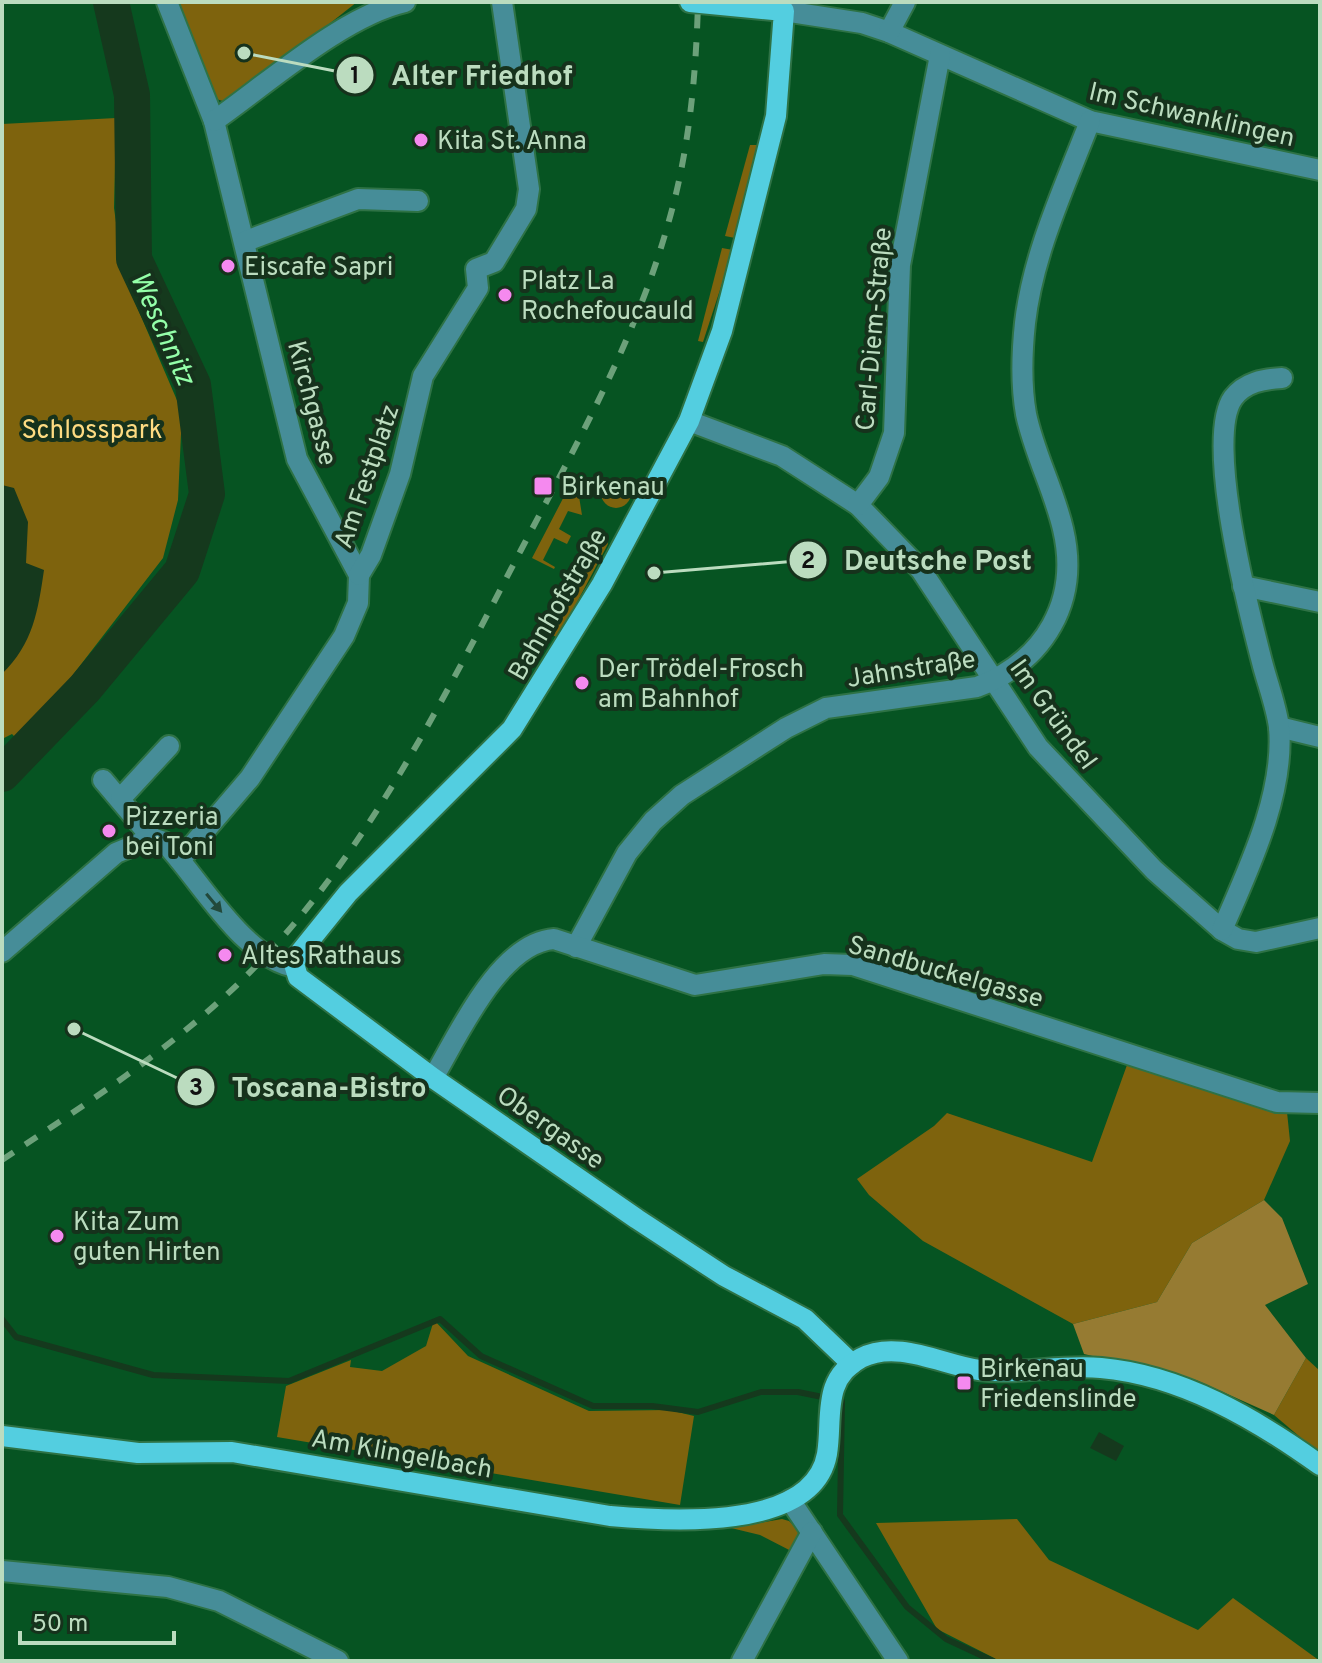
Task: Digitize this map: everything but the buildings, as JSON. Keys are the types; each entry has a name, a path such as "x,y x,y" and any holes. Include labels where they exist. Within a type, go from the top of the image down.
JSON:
{"main road":[{"path":"690,2 785,6"},
{"name":"Bahnhofstraße","path":"294,967 298,955 348,893 512,729 602,584 689,421 722,331 776,116 785,6"},
{"name":"Obergasse","path":"294,967 298,977 433,1078 724,1276 805,1319 852,1364"},
{"path":"790,1500 820,1474 827,1455 830,1400 852,1364 884,1351 981,1371 1099,1367 1170,1382 1274,1431 1320,1465"},
{"name":"Am Klingelbach","path":"2,1436 138,1453 232,1452 652,1520 728,1517 790,1500"}],"street":[{"name":"Kirchgasse","path":"167,2 214,121 246,241 297,459 359,575"},
{"path":"214,121 352,24 380,9 405,2"},
{"name":"Am Festplatz","path":"359,575 371,555 400,474 423,376 478,288 476,269 494,262 526,209 529,189 502,2"},
{"path":"889,32 905,2"},
{"name":"Im Schwanklingen","path":"785,6 889,32 1090,121 1320,170"},
{"name":"Carl-Diem-Straße","path":"858,505 879,477 894,433 900,265 940,55"},
{"name":"Jahnstraße","path":"576,947 627,853 653,821 682,795 786,728 840,705 957,693 996,680 1051,633 1066,594 1064,532 1026,413 1025,321 1047,233 1090,121"},
{"path":"246,241 358,199 418,201"},
{"path":"1222,930 1264,832 1279,727 1243,586 1224,463 1225,425 1233,398 1257,380 1282,378"},
{"name":"Im Gründel","path":"689,421 782,456 858,505 921,570 1038,747 1088,804 1222,930 1238,939 1256,942 1320,928"},
{"path":"180,860 240,791 344,636 358,603 359,575"},
{"path":"1243,586 1320,602"},
{"path":"1279,727 1320,737"},
{"path":"121,798 169,746"},
{"name":"Obergasse","path":"103,780 152,838 164,842 226,917 283,965 294,967"},
{"path":"2,952 116,853 152,838"},
{"name":"Sandbuckelgasse","path":"433,1078 503,966 546,939 695,985 824,964 853,965 1277,1102 1320,1103"},
{"path":"790,1500 898,1661"},
{"path":"742,1661 812,1532"},
{"path":"2,1571 168,1587 219,1601 338,1661"}],"green space":[{"path":"176,2 357,2 229,103 213,98"},
{"name":"Schlosspark","path":"116,118 114,208 121,258 131,293 182,412 178,500 163,558 35,724 17,739 12,734 2,739 2,124"},
{"path":"750,145 757,145 735,238 725,236"},
{"path":"722,248 733,250 703,342 698,341"},
{"path":"616,478 627,482 631,493 627,504 616,508 605,504 601,493 605,482"},
{"path":"571,483 578,490 582,515 568,511 559,529 571,536 567,544 554,538 543,560 554,569 532,558"},
{"path":"596,531 604,533 608,544 558,638 542,629 553,632 571,599 561,593 564,587 574,592 586,569 577,564 580,558 590,563 602,540 593,534"},
{"path":"1127,1065 1287,1112 1290,1141 1264,1200 1192,1243 1157,1302 1073,1324 923,1241 869,1195 857,1179 934,1126 947,1113 1092,1162"},
{"path":"434,1320 468,1356 589,1411 669,1410 694,1416 680,1505 277,1437 286,1386 351,1360 350,1367 382,1371 426,1346"},
{"path":"1306,1358 1320,1371 1320,1454 1274,1415"},
{"path":"782,1519 799,1530 800,1541 795,1553 760,1535 731,1528"},
{"path":"1017,1519 1049,1560 1198,1630 1233,1598 1320,1661 1000,1661 937,1629 876,1523"}],"shaded area":[{"path":"2,485 14,488 28,522 26,563 44,570 36,613 27,639 2,674"},
{"path":"1264,1200 1282,1218 1308,1284 1265,1305 1306,1358 1274,1415 1196,1380 1084,1354 1073,1324 1157,1302 1192,1243"},
{"path":"1099,1432 1124,1446 1116,1461 1090,1448"}],"waterway":[{"name":"Weschnitz","path":"2,774 85,688 182,571 207,494 193,385 134,259 132,95 111,2"},
{"path":"2,1319 16,1337 153,1375 289,1381 440,1319 481,1356 593,1406 652,1406 698,1412 761,1392 798,1392 842,1401 840,1515 907,1607 946,1639 993,1661"}],"railway":[{"path":"2,1160 94,1099 183,1033 238,984 283,937 324,886 397,779 563,471 639,309 668,224 681,169 693,86 698,2"}],"place":[{"name":"Alter Friedhof","path":"244,53"},
{"name":"Kita St. Anna","path":"421,140"},
{"name":"Eiscafe Sapri","path":"228,266"},
{"name":"Platz La Rochefoucauld","path":"505,295"},
{"name":"Birkenau","path":"543,486"},
{"name":"Deutsche Post","path":"654,573"},
{"name":"Der Trödel-Frosch am Bahnhof","path":"582,683"},
{"name":"Pizzeria bei Toni","path":"109,831"},
{"name":"Altes Rathaus","path":"225,955"},
{"name":"Toscana-Bistro","path":"74,1029"},
{"name":"Kita Zum guten Hirten","path":"57,1236"},
{"name":"Birkenau Friedenslinde","path":"964,1383"}]}
